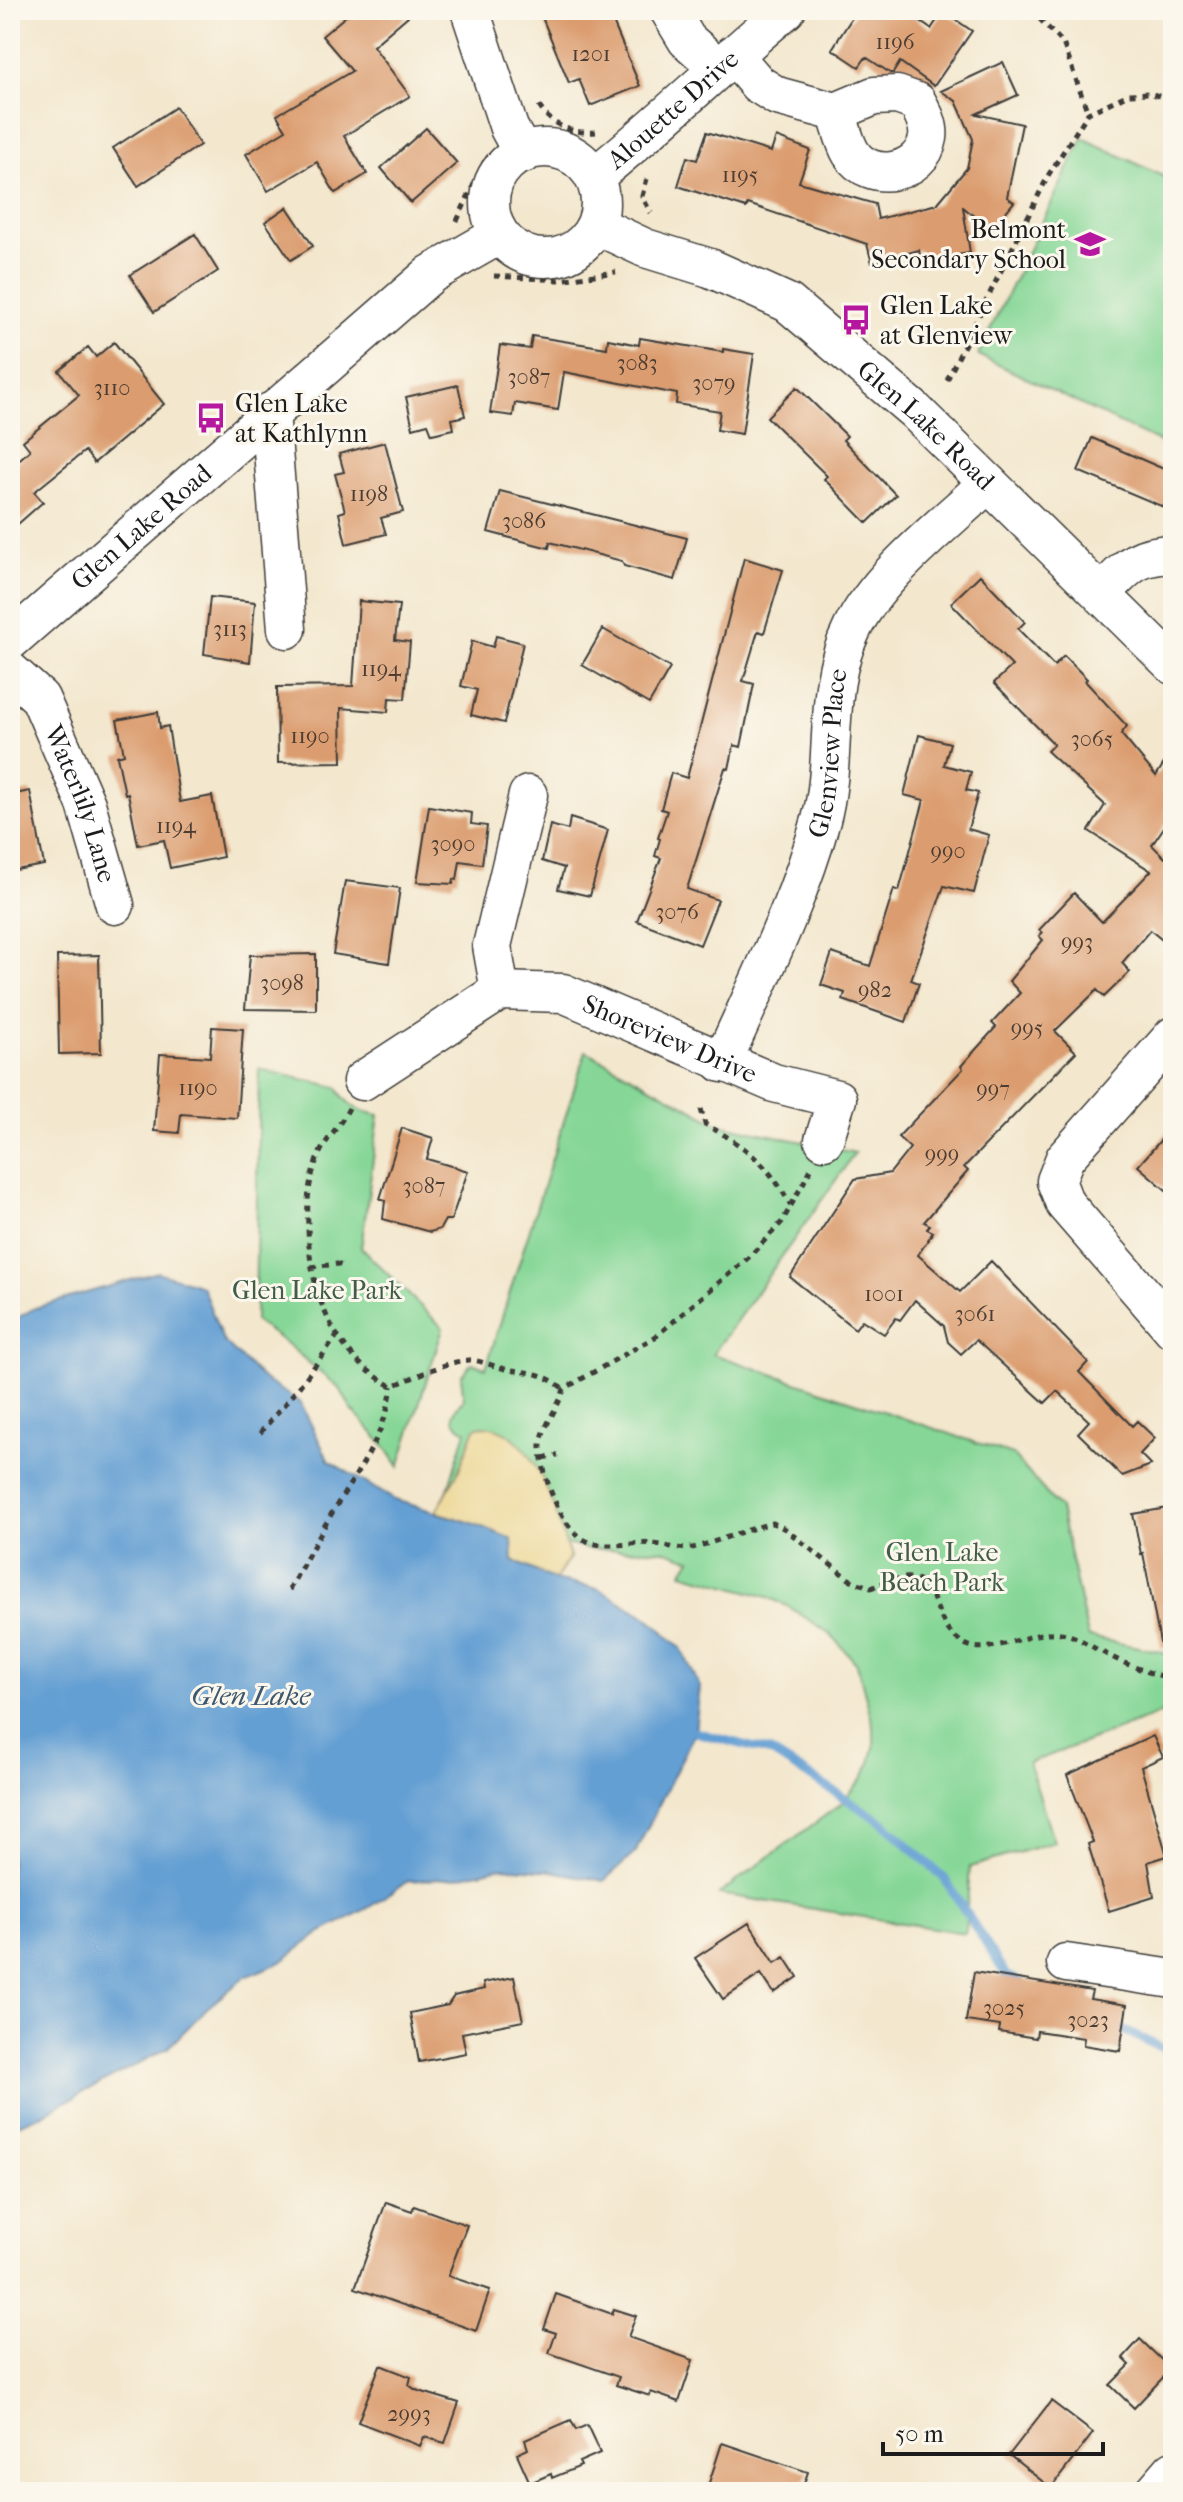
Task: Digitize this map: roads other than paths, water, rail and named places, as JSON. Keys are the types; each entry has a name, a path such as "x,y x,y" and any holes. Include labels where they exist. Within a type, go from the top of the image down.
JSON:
{"street":[{"path":"470,10 509,128 504,150"},
{"path":"669,10 687,40 726,61 777,96 836,112"},
{"name":"Alouette Drive","path":"594,177 786,10"},
{"path":"538,148 566,152 584,163 594,177 600,199 596,225 578,248 546,259 514,250 499,235 493,223 490,195 500,171 515,156 504,150 538,148"},
{"name":"Glen Lake Road","path":"596,225 645,248 710,268 788,303 914,410 1173,665"},
{"name":"Glen Lake Road","path":"10,641 431,274 499,235"},
{"path":"270,412 287,629"},
{"name":"Glenview Place","path":"722,1063 802,878 822,818 838,665 851,630 868,599 988,483"},
{"path":"1101,594 1133,562 1173,554"},
{"name":"Waterlily Lane","path":"10,671 40,698 86,804 115,905"},
{"path":"362,1081 500,991 492,946 528,795"},
{"name":"Shoreview Drive","path":"500,991 563,993 722,1063 774,1083 837,1099 824,1140"},
{"path":"1173,1036 1065,1158 1056,1181 1065,1204 1173,1329"},
{"path":"1066,1963 1173,1979"},
{"path":"1154,2492 1173,2470"}],"water":[{"name":"Glen Lake","path":"157,1272 202,1286 223,1341 264,1380 300,1402 329,1461 395,1500 472,1523 512,1539 513,1561 555,1580 599,1589 651,1620 681,1648 700,1687 695,1732 635,1853 604,1881 551,1871 501,1867 454,1878 408,1881 368,1908 320,1933 281,1962 245,1977 207,2008 168,2048 41,2115 10,2127 10,1322 35,1308"}],"waterway":[{"path":"695,1732 771,1752 884,1823 944,1878 1006,1975 1021,1982"},
{"path":"1114,2026 1173,2053"}],"place":[{"name":"Belmont Secondary School","path":"1090,244"},
{"name":"Glen Lake at Glenview","path":"856,320"},
{"name":"Glen Lake at Kathlynn","path":"211,418"}],"park label":[{"name":"Glen Lake Park","path":"317,1290"},
{"name":"Glen Lake Beach Park","path":"942,1567"}]}
